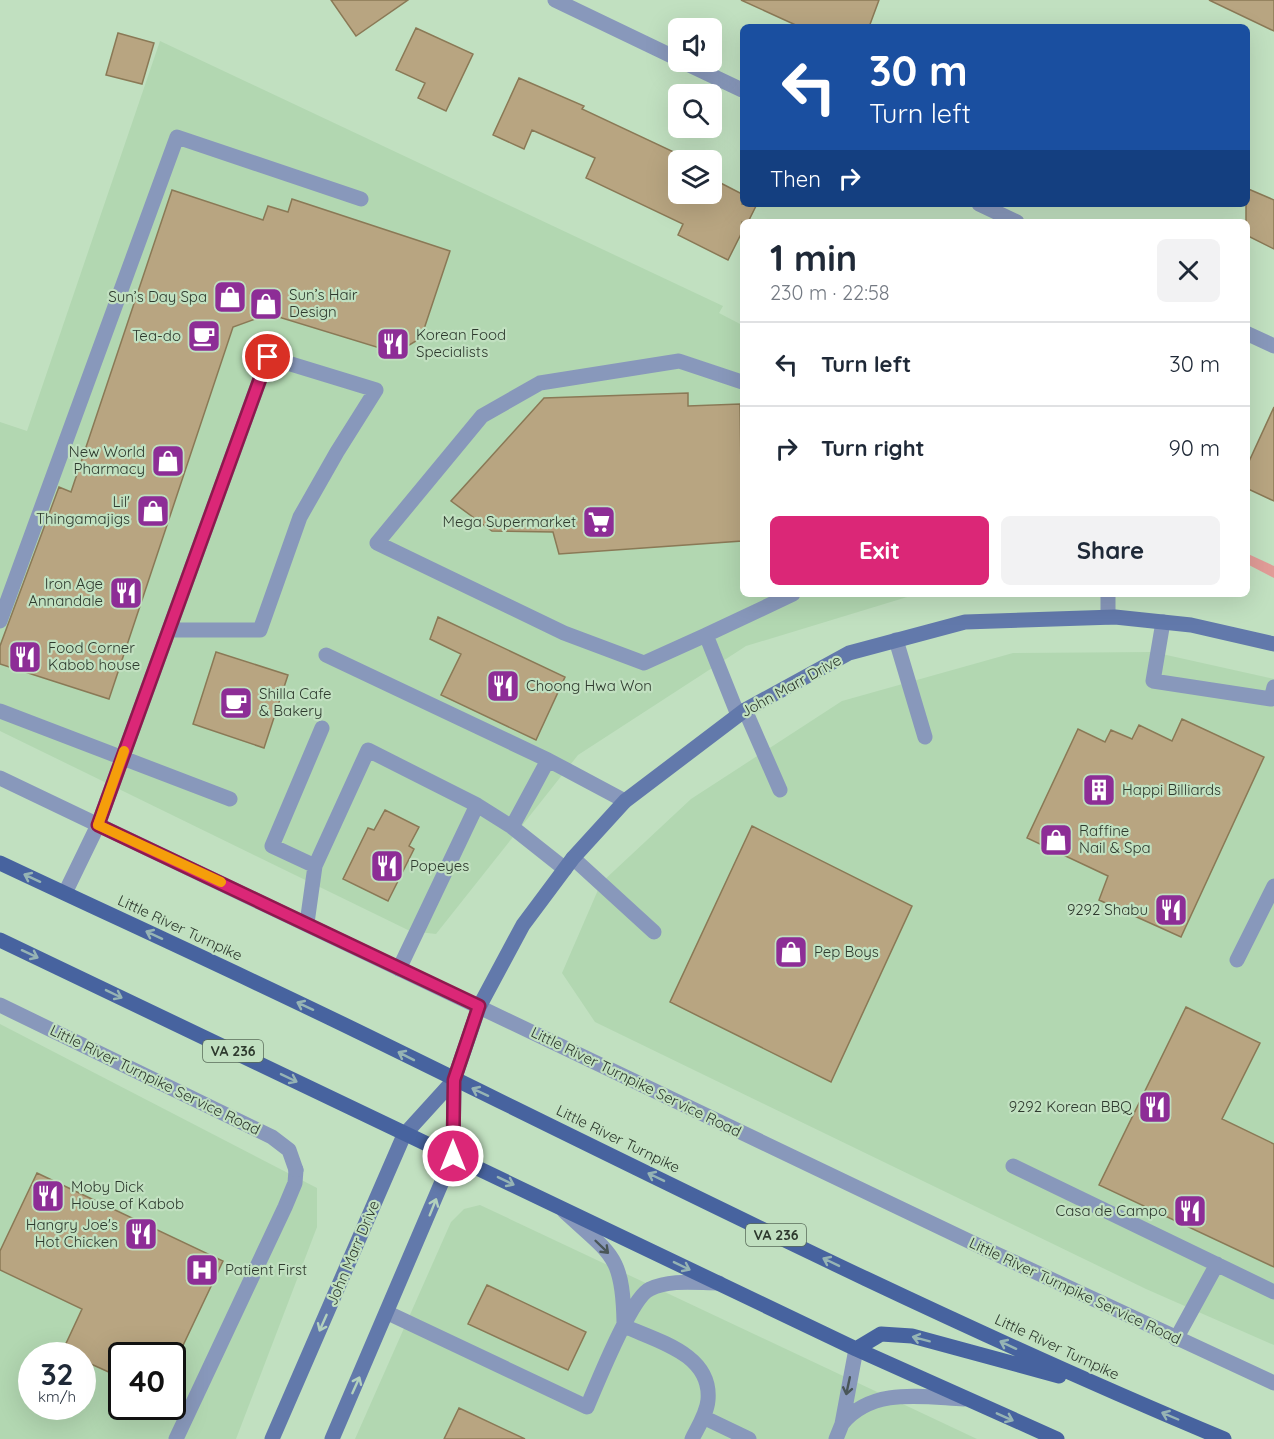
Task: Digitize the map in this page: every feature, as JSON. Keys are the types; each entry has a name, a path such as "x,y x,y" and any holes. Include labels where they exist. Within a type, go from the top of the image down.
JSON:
{"main road":[{"name":"Little River Turnpike","path":"0,862 358,1031 454,1080 848,1270 1099,1387 1224,1439"},
{"name":"VA 236","path":"0,940 856,1349 1050,1438"},
{"path":"856,1349 881,1334 912,1336 1099,1387"}],"street":[{"path":"555,0 668,54"},
{"path":"704,72 740,89"},
{"path":"0,621 177,137 361,199"},
{"path":"985,207 1011,219"},
{"path":"1250,335 1274,346"},
{"path":"65,893 98,825 268,357 376,390 300,517 260,630 169,630"},
{"path":"740,381 679,361 540,383 482,416 377,543 564,633 644,663 787,597"},
{"path":"1108,597 1108,617"},
{"name":"John Marr Drive","path":"332,1439 388,1313 453,1156 454,1080 479,1006 523,925 569,863 625,801 741,712 849,653 965,622 1108,617 1202,627 1274,644"},
{"path":"1163,622 1153,681 1273,697"},
{"path":"706,635 780,790"},
{"path":"896,640 925,737"},
{"path":"326,655 548,760 625,801"},
{"path":"0,711 230,799"},
{"path":"315,866 272,846 322,728"},
{"path":"307,922 315,866 368,750 477,805 569,863 654,932"},
{"path":"512,827 548,760"},
{"name":"Little River Turnpike Service Road","path":"0,778 307,922 399,969 1176,1339 1274,1383"},
{"path":"399,969 477,805"},
{"path":"1237,960 1274,886"},
{"name":"Little River Turnpike Service Road","path":"0,1005 272,1137 289,1150 296,1170 295,1183 176,1439"},
{"name":"John Marr Drive","path":"272,1439 404,1134 454,1080"},
{"path":"1013,1166 1274,1292"},
{"path":"560,1207 607,1251 617,1265 622,1281 624,1326"},
{"path":"1176,1339 1217,1264"},
{"path":"388,1313 587,1407 638,1299 650,1288 679,1282 719,1283"},
{"path":"624,1326 694,1360 708,1389 707,1407 692,1439"},
{"path":"836,1439 842,1424 856,1349"},
{"path":"842,1424 857,1408 880,1399 964,1399"},
{"path":"703,1418 749,1439"}],"shaded area":[{"path":"160,41 723,306 719,313 740,324 740,597 907,597 746,646 578,755 436,934 410,931 0,731 0,422 27,431"},
{"path":"1250,555 1274,566 1274,578 1250,566"},
{"path":"1153,652 1274,679 1274,1345 1146,1289 595,1022 562,973 601,883 691,799 842,701 1013,653"},
{"path":"0,1024 317,1188 317,1227 236,1439 0,1439"},
{"path":"480,1205 977,1439 355,1439 451,1222 464,1209"}],"building":[{"path":"331,0 408,0 356,36"},
{"path":"741,0 879,0 870,24 793,24"},
{"path":"1209,0 1274,0 1274,31"},
{"path":"416,28 473,54 446,111 418,98 425,83 396,70"},
{"path":"118,33 154,43 142,84 106,75"},
{"path":"519,78 584,106 582,109 670,150 668,204 722,204 722,184 740,193 740,207 756,207 750,219 740,219 740,236 728,260 678,235 683,224 586,178 595,158 532,130 524,149 493,135"},
{"path":"172,190 263,220 268,206 288,212 292,199 450,251 421,338 396,353 269,314 233,327 109,699 0,664 0,646 59,487 71,492"},
{"path":"1250,190 1274,200 1274,249 1250,237 1250,219 1246,219 1246,207 1250,207"},
{"path":"688,393 688,406 740,404 740,541 559,554 553,532 492,531 451,501 544,398"},
{"path":"1274,407 1274,501 1250,490 1250,459"},
{"name":"Choong Hwa Won","path":"438,617 565,677 536,740 441,695 461,654 430,639"},
{"path":"216,652 288,675 264,748 193,724"},
{"path":"1182,719 1264,757 1181,937 1099,900 1108,876 1027,838 1078,729 1105,742 1111,730 1132,739 1139,725 1172,741"},
{"path":"385,810 419,827 409,846 414,849 388,901 343,879 368,828 374,830"},
{"path":"752,826 912,906 831,1082 670,1002"},
{"path":"1186,1007 1260,1043 1222,1119 1274,1144 1274,1267 1099,1185"},
{"path":"37,1173 223,1261 185,1342 108,1342 108,1372 96,1366 96,1342 67,1342 82,1309 0,1270 0,1251"},
{"path":"487,1285 586,1332 568,1370 468,1324"},
{"path":"459,1408 525,1439 444,1439"}],"slow traffic":[{"path":"124,751 98,825 221,882"}],"place":[{"name":"Sun’s Day Spa","path":"230,297"},
{"name":"Sun’s Hair Design","path":"266,304"},
{"name":"Tea-do","path":"204,336"},
{"name":"Korean Food Specialists","path":"393,344"},
{"name":"New World Pharmacy","path":"168,461"},
{"name":"Lil' Thingamajigs","path":"153,511"},
{"name":"Mega Supermarket","path":"599,522"},
{"name":"Iron Age Annandale","path":"126,593"},
{"name":"Food Corner Kabob house","path":"25,657"},
{"name":"Choong Hwa Won","path":"503,686"},
{"name":"Shilla Cafe & Bakery","path":"236,703"},
{"name":"Happi Billiards","path":"1099,790"},
{"name":"Raffine Nail & Spa","path":"1056,840"},
{"name":"Popeyes","path":"387,866"},
{"name":"9292 Shabu","path":"1171,910"},
{"name":"Pep Boys","path":"791,952"},
{"name":"9292 Korean BBQ","path":"1155,1107"},
{"name":"Moby Dick House of Kabob","path":"48,1196"},
{"name":"Casa de Campo","path":"1190,1211"},
{"name":"Hangry Joe's Hot Chicken","path":"141,1234"},
{"name":"Patient First","path":"202,1270"}],"route":[{"path":"268,357 98,825 307,922 399,969 479,1006 454,1080 453,1156"}]}
